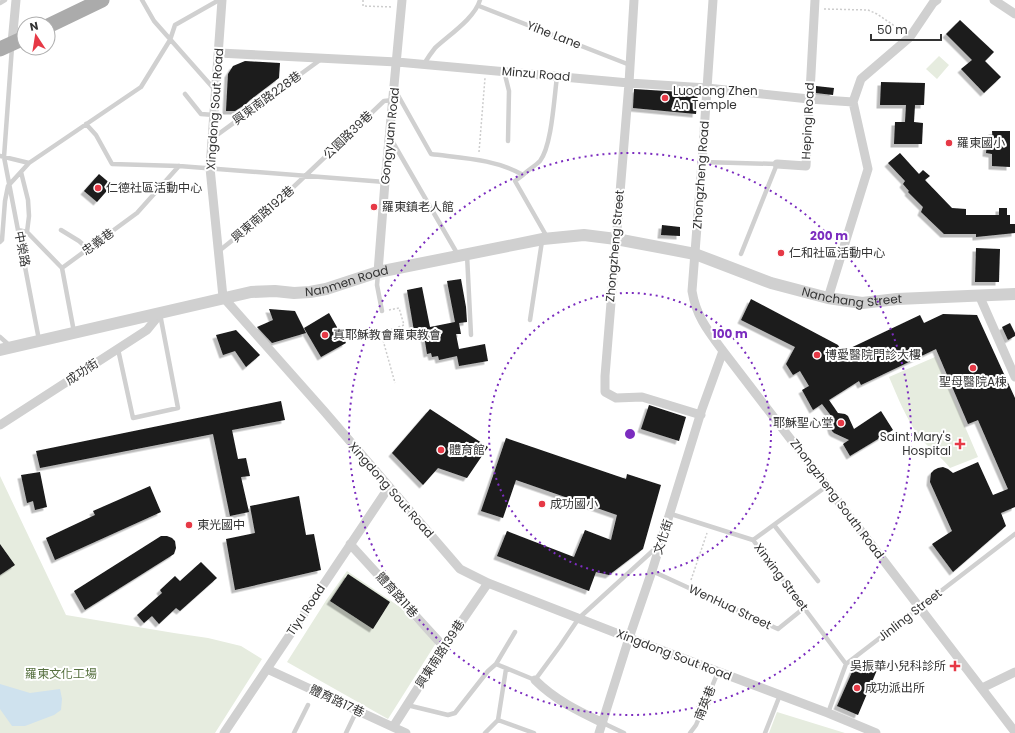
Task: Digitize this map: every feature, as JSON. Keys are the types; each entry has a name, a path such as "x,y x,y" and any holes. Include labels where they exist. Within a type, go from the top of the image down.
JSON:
{"main road":[{"path":"56,22 102,0"}],"street":[{"path":"12,43 16,0"},
{"name":"Xingdong Sout Road","path":"222,0 210,168 224,298 460,569 488,583 828,713 876,733"},
{"name":"Zhongzheng Street","path":"634,0 605,392 616,398 642,397 701,415"},
{"name":"Zhongzheng Road","path":"695,254 713,0"},
{"path":"828,298 868,169 853,102 861,79 910,37 933,3 937,0"},
{"path":"994,0 1015,13"},
{"name":"Gongyuan Road","path":"378,272 402,4"},
{"name":"Heping Road","path":"777,164 806,166 815,5"},
{"name":"Minzu Road","path":"218,53 424,64 853,102"},
{"name":"Nanmen Road","path":"6,349 251,292 310,292 326,289 378,272 545,239 584,236 616,239 695,254"},
{"name":"Nanchang Street","path":"695,254 771,283 828,298 862,303 898,299 1015,294"},
{"name":"Zhongzheng South Road","path":"695,254 692,291 694,304 702,321 723,351 1015,732"},
{"path":"979,295 1015,377"},
{"name":"成功街","path":"0,425 147,330 160,314"},
{"name":"文化街","path":"599,733 723,351"},
{"name":"Tiyu Road","path":"224,733 389,487"},
{"name":"體育路11巷","path":"350,544 444,647"},
{"name":"興東南路139巷","path":"393,727 444,647 488,583"},
{"name":"體育路17巷","path":"267,669 406,733"},
{"path":"982,688 1015,672"},
{"path":"535,680 546,691 567,705 603,723"}],"lane":[{"path":"0,3 5,0"},
{"path":"142,0 154,21 216,91"},
{"path":"0,242 2,240 5,201 8,186 29,163 141,87 170,40 175,25 219,0"},
{"path":"424,64 434,50 468,18 478,6 480,0"},
{"name":"Yihe Lane","path":"478,6 630,64"},
{"name":"中榮路","path":"12,43 2,156 10,184 39,342"},
{"name":"興東南路228巷","path":"212,139 322,58"},
{"path":"504,71 509,90 508,141"},
{"path":"530,320 545,239 515,181 539,161 545,152 549,139 558,76"},
{"path":"394,89 431,154 478,160 512,168 523,175"},
{"path":"185,94 201,114 214,115"},
{"name":"公園路39巷","path":"306,176 384,101 393,100"},
{"path":"86,124 96,135 112,164 210,168 385,182"},
{"path":"389,136 463,255 470,335"},
{"path":"2,156 29,163"},
{"path":"702,162 777,164 741,254"},
{"name":"忠義巷","path":"62,268 137,213 178,166"},
{"path":"21,172 28,200 29,216 27,232"},
{"name":"興東南路192巷","path":"219,251 265,214 306,176"},
{"path":"18,230 27,232 62,268 74,333"},
{"path":"61,230 79,240 88,249"},
{"path":"378,272 377,285 382,311"},
{"path":"118,349 133,418 178,408 160,314"},
{"path":"0,337 6,349"},
{"path":"753,540 827,486"},
{"name":"Xinxing Street","path":"671,514 753,540 846,664"},
{"path":"774,525 818,581"},
{"name":"Jinling Street","path":"846,664 1015,534"},
{"path":"496,664 535,680 579,618 660,544"},
{"name":"WenHua Street","path":"652,571 778,629 804,608"},
{"path":"407,704 448,715 455,713 496,664 515,632"},
{"path":"828,713 846,664"},
{"path":"485,733 498,720 506,669"},
{"name":"南英巷","path":"690,733 696,724 718,672"},
{"path":"765,733 780,695"},
{"path":"294,733 308,705"},
{"path":"346,733 357,710"},
{"path":"498,720 522,731 534,733"},
{"path":"603,723 624,733"}],"path":[{"path":"363,0 363,6 402,4"},
{"path":"815,5 868,10 878,14 910,37"},
{"path":"478,160 485,69"},
{"path":"382,311 398,308 404,325 381,333 395,383"},
{"path":"688,588 709,526"}],"green space":[{"path":"939,56 949,65 937,79 926,69"},
{"path":"935,357 978,457 950,468 914,429 902,408 889,377"},
{"name":"羅東文化工場","path":"0,476 66,615 208,638 241,646 262,659 215,733 0,733"},
{"path":"347,571 400,607 436,643 388,719 287,662 327,599"},
{"path":"777,712 845,733 769,733"}],"water":[{"path":"0,684 30,693 60,689 62,699 61,710 54,715 25,726 12,726 0,709"}],"building":[{"path":"960,20 994,52 985,61 1001,77 984,93 961,69 972,60 946,34"},
{"path":"245,61 280,63 279,78 235,111 226,111 228,74 233,66"},
{"path":"881,82 925,83 924,105 915,105 914,122 923,123 922,144 894,144 895,122 905,122 906,105 880,105"},
{"path":"816,86 834,88 833,95 816,93"},
{"name":"Luodong Zhen An Temple","path":"634,89 698,93 696,114 633,108"},
{"path":"992,131 1010,131 1010,167 992,166 992,154 986,153 987,144 993,144"},
{"path":"900,153 919,174 923,170 930,176 925,180 952,208 966,209 966,215 999,215 999,208 1007,208 1007,215 1010,215 1010,224 1015,224 1015,233 976,237 976,234 944,234 921,212 923,207 908,192 909,191 903,184 905,181 888,163"},
{"name":"仁德社區活動中心","path":"99,174 112,185 97,202 84,191"},
{"path":"662,225 680,227 680,236 661,235"},
{"path":"976,248 1000,249 999,282 975,282"},
{"path":"461,279 467,322 459,323 461,334 456,334 459,349 485,344 488,361 459,366 457,356 439,360 438,356 432,357 431,353 427,354 423,329 414,331 407,290 422,287 430,327 455,322 447,281"},
{"path":"751,299 838,345 842,352 920,315 924,323 943,314 977,315 1015,398 1015,507 1001,513 1006,526 953,572 932,544 952,531 930,482 931,473 934,470 943,467 953,473 978,462 993,495 1008,489 978,420 968,424 936,349 861,385 859,381 829,400 838,413 848,416 854,429 881,411 893,430 850,456 843,444 849,440 832,431 830,424 832,417 822,404 813,410 802,390 809,386 800,371 793,375 786,364 795,347 741,320"},
{"path":"269,309 295,311 306,333 272,343 257,327 273,320"},
{"name":"真耶穌教會羅東教會","path":"329,313 346,343 321,357 304,328"},
{"path":"1010,323 1015,336 1008,340 1002,327"},
{"path":"236,330 260,355 246,367 235,351 223,355 216,335"},
{"path":"281,401 285,420 232,430 238,459 246,458 250,476 241,477 249,512 230,516 213,434 40,468 36,451"},
{"path":"649,405 686,417 679,441 641,429"},
{"name":"體育館","path":"430,409 488,447 467,478 438,468 423,485 392,453"},
{"path":"506,438 626,479 627,474 661,485 643,549 609,575 596,572 589,591 497,556 507,531 574,557 585,530 611,540 617,515 516,480 503,518 481,511"},
{"path":"40,472 47,507 35,510 33,501 27,503 21,475"},
{"path":"150,486 161,512 55,560 46,538 95,515 93,511"},
{"path":"299,496 306,535 314,534 321,570 235,590 226,539 255,533 250,506"},
{"path":"161,536 167,536 175,541 176,548 174,554 85,610 74,591"},
{"path":"0,544 15,565 0,575"},
{"path":"201,562 217,578 180,611 176,608 159,624 152,616 144,623 137,615 162,593 160,590 175,576 180,581"},
{"path":"348,574 390,602 373,629 330,601"},
{"name":"成功派出所","path":"857,661 877,670 858,715 837,706"}],"place":[{"name":"Luodong Zhen An Temple","path":"665,98"},
{"name":"羅東國小","path":"949,143"},
{"name":"仁德社區活動中心","path":"98,188"},
{"name":"羅東鎮老人館","path":"374,207"},
{"name":"仁和社區活動中心","path":"781,253"},
{"name":"真耶穌教會羅東教會","path":"325,335"},
{"name":"博愛醫院門診大樓","path":"817,355"},
{"name":"聖母醫院A棟","path":"973,368"},
{"name":"耶穌聖心堂","path":"841,423"},
{"name":"Saint Mary's Hospital","path":"960,444"},
{"name":"體育館","path":"441,450"},
{"name":"成功國小","path":"542,504"},
{"name":"東光國中","path":"189,525"},
{"name":"吳振華小兒科診所","path":"955,666"},
{"name":"成功派出所","path":"857,688"}]}
